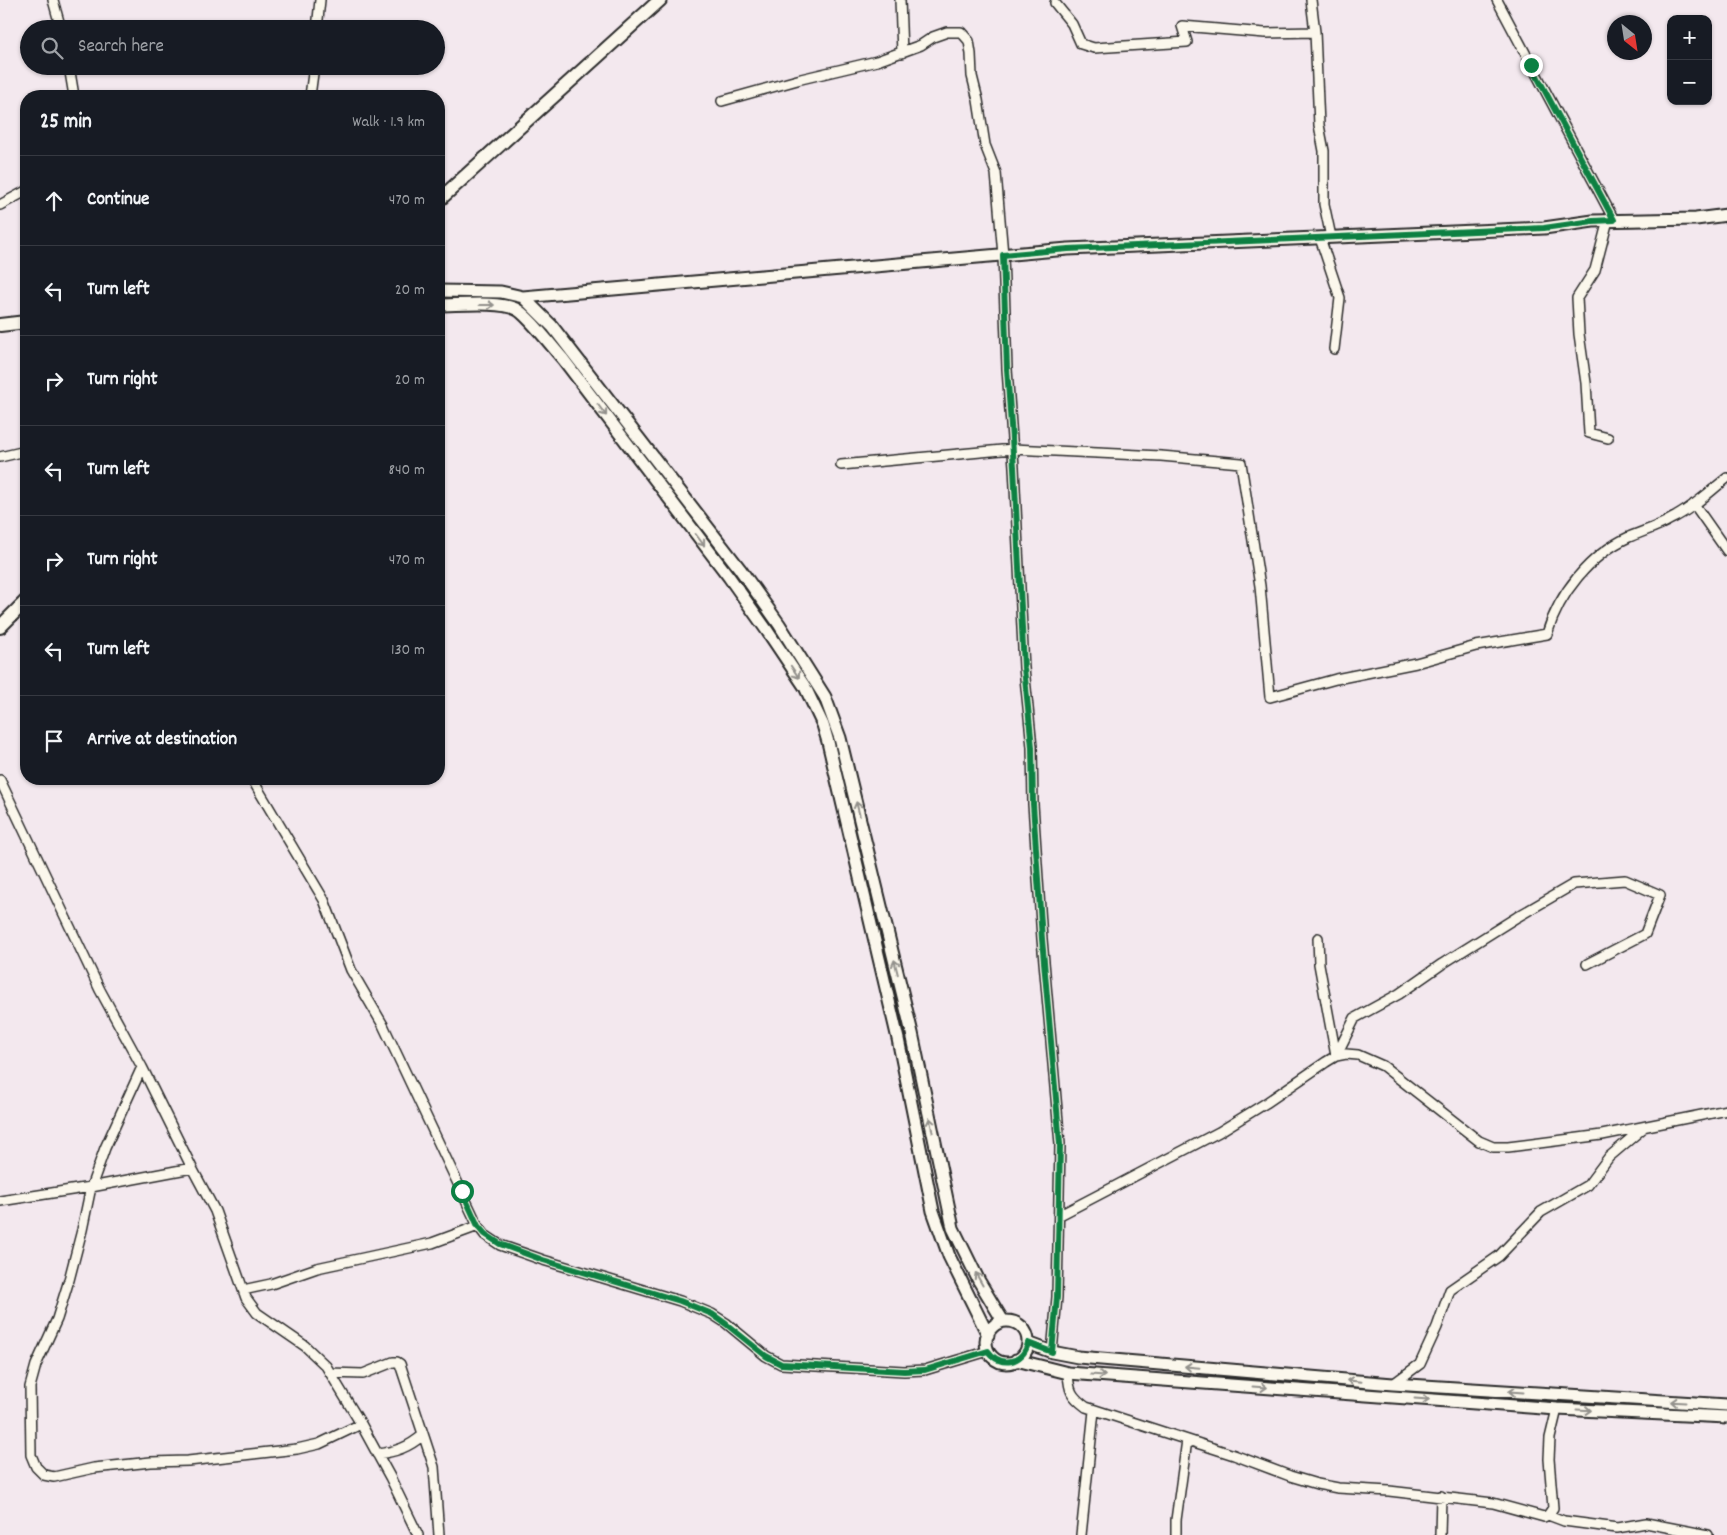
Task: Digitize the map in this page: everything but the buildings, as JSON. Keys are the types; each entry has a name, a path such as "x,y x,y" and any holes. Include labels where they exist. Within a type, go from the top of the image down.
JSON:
{"main road":[{"path":"445,195 660,0"},
{"path":"0,325 20,323"},
{"path":"0,627 20,608"}],"street":[{"path":"53,0 59,20"},
{"path":"318,20 320,0"},
{"path":"900,0 902,53"},
{"path":"1312,0 1319,125 1324,151 1325,237 1340,298 1334,350"},
{"path":"1497,0 1611,220 1594,270 1577,298 1589,433 1608,438"},
{"path":"1054,3 1072,24 1081,44 1094,48 1187,42 1182,26 1264,33 1315,32"},
{"path":"722,101 801,79 877,62 902,53 947,32 961,32 969,41 972,54 972,76 985,145 996,173 1003,255 1007,369 1024,668 1032,747 1033,804 1042,939 1060,1144 1060,1215 1056,1325 1052,1352"},
{"path":"70,75 73,90"},
{"path":"311,90 313,75"},
{"path":"0,205 20,194"},
{"path":"445,291 501,292 524,297 1068,249 1544,228 1611,220 1696,219 1727,215"},
{"path":"524,297 574,351 740,569 779,624 825,698 840,738 905,1004 953,1228 979,1281 1003,1321"},
{"path":"445,305 500,305 517,309 543,334 729,577 805,687 823,725 830,751 898,1039 933,1211 948,1256 988,1335"},
{"path":"841,465 1013,449 1162,456 1241,463 1260,586 1270,697 1336,679 1416,663 1476,646 1547,634 1552,617 1567,592 1585,568 1610,547 1628,537 1671,520 1727,478"},
{"path":"0,458 20,453"},
{"path":"1694,504 1727,551"},
{"path":"0,780 100,990 215,1211 251,1306 258,1314 314,1353 330,1373 361,1424 418,1535"},
{"path":"256,785 324,900 351,970 383,1025 478,1226 485,1234 500,1244 543,1260 680,1301 712,1314 766,1356 781,1364 904,1371 925,1370 988,1351"},
{"path":"1336,1056 1355,1018 1399,994 1442,964 1574,884 1625,880 1660,895 1645,934 1587,964"},
{"path":"1318,938 1319,964 1336,1056"},
{"path":"1060,1215 1219,1132 1336,1056 1346,1054 1358,1055 1383,1066 1479,1140 1493,1147 1508,1147 1642,1128 1727,1110"},
{"path":"142,1068 105,1148 91,1187 70,1280 57,1319 36,1365 30,1387 31,1455 36,1467 44,1475 54,1477 94,1468 151,1462 188,1461 297,1448 318,1444 361,1424"},
{"path":"1393,1384 1420,1364 1438,1327 1450,1290 1499,1256 1541,1212 1588,1185 1609,1157 1642,1128"},
{"path":"0,1201 91,1187 192,1168"},
{"path":"244,1290 271,1284 317,1268 432,1243 478,1226"},
{"path":"1016,1360 1024,1353 1028,1343 1026,1333 1023,1328 1014,1322 1003,1321 994,1326 988,1335 988,1351 995,1359 1005,1362 1016,1360 1068,1373 1557,1409 1727,1417"},
{"path":"1028,1343 1052,1352 1078,1357 1393,1384 1727,1404"},
{"path":"330,1373 363,1374 392,1362 397,1362 402,1367 435,1474 439,1535"},
{"path":"1068,1373 1069,1388 1074,1398 1094,1411 1234,1455 1317,1484 1359,1490 1441,1496 1493,1504 1617,1532 1646,1523 1673,1532 1708,1535"},
{"path":"1548,1515 1553,1508 1549,1460 1550,1438 1557,1409"},
{"path":"1082,1535 1094,1411"},
{"path":"377,1454 399,1450 423,1435"},
{"path":"1176,1535 1176,1520 1187,1440"},
{"path":"1440,1535 1441,1496"}],"route":[{"path":"462,1191 478,1226 485,1234 500,1244 543,1260 680,1301 712,1314 766,1356 781,1364 904,1371 925,1370 988,1351 995,1359 1011,1362 1024,1353 1028,1343 1052,1352 1056,1325 1060,1215 1060,1144 1042,939 1033,804 1032,747 1024,668 1007,369 1003,255 1068,249 1544,228 1614,220 1531,65"}]}
